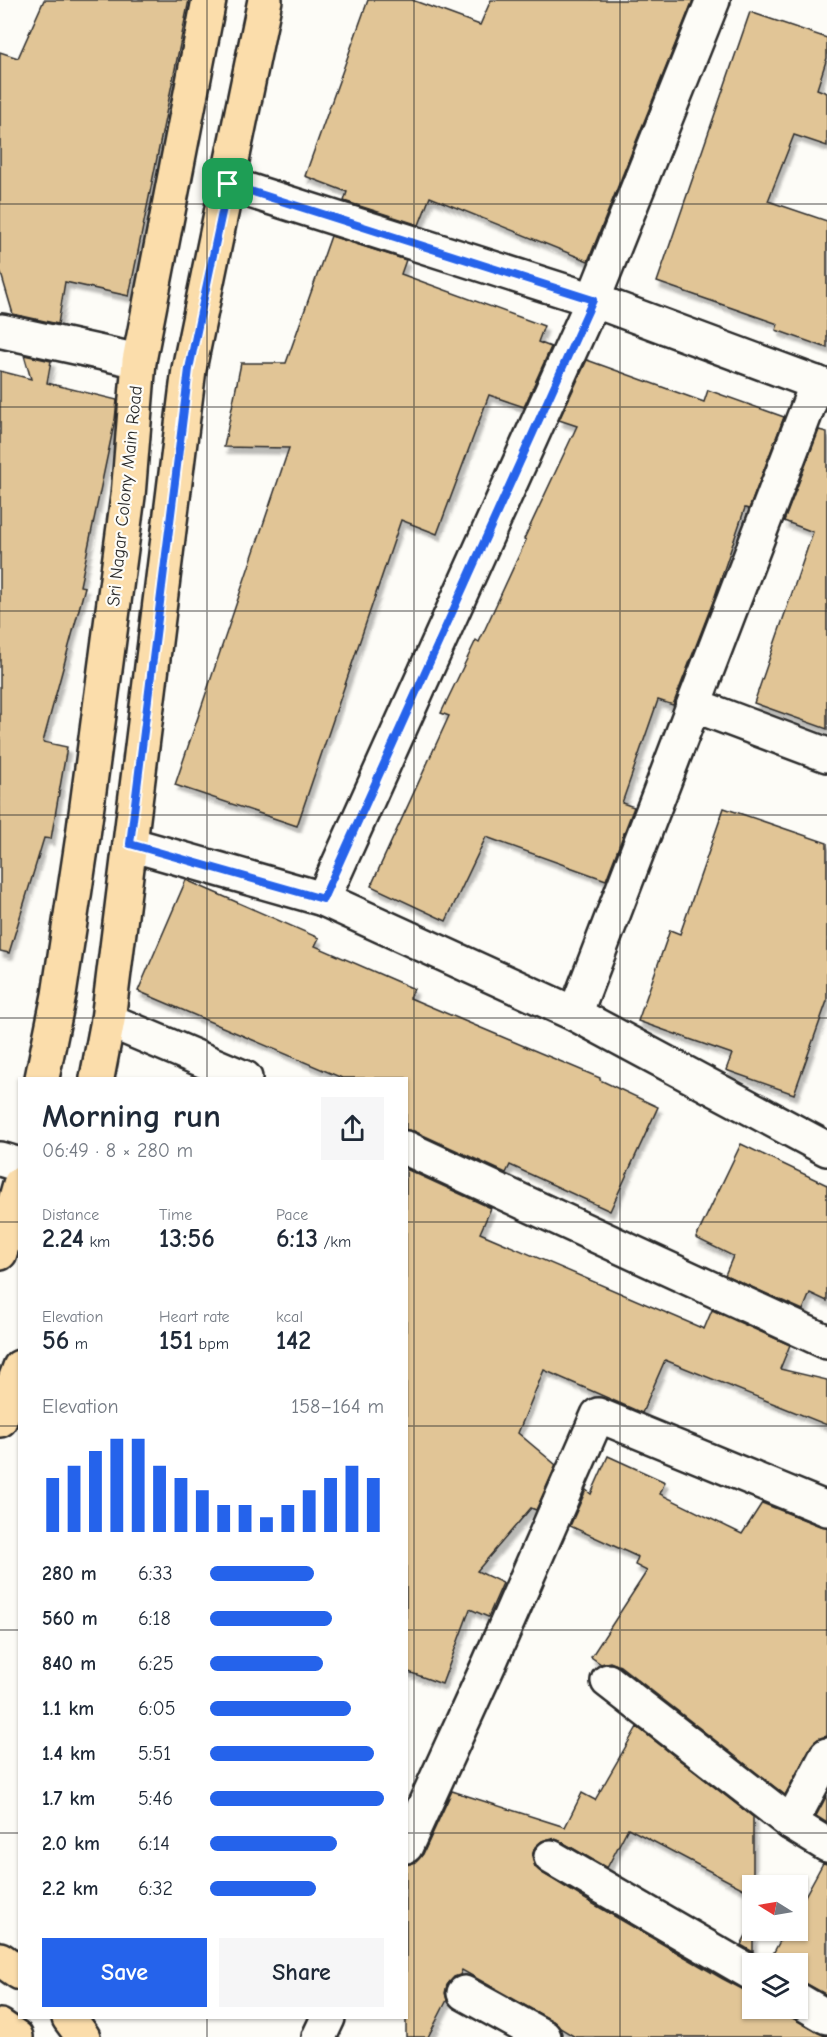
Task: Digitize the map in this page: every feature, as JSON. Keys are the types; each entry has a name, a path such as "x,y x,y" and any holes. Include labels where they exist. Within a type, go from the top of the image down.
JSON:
{"main road":[{"name":"Sri Nagar Colony Main Road","path":"42,1077 58,995 82,836 128,496 139,361 209,0"},
{"path":"97,1077 108,1020 189,369 265,0"},
{"path":"82,836 130,844"},
{"path":"0,1253 18,1191"},
{"path":"0,1420 18,1372"},
{"path":"0,1959 18,1972"},
{"path":"70,2019 83,2037"},
{"path":"0,2026 16,2037"}],"street":[{"path":"323,899 593,300 713,0"},
{"path":"228,184 593,300 822,385 694,705 575,1014"},
{"path":"0,331 139,361"},
{"path":"694,705 827,755"},
{"path":"130,844 323,899 575,1014 827,1149"},
{"path":"108,1020 243,1077"},
{"path":"408,1149 827,1342"},
{"path":"0,1160 18,1164"},
{"path":"408,1842 598,1415 827,1509"},
{"path":"608,1681 791,1823 827,1845"},
{"path":"791,1823 827,1755"},
{"path":"551,1857 742,1968"},
{"path":"464,1993 544,2037"},
{"path":"808,2006 827,2017"},
{"path":"319,2037 328,2019"}],"building":[{"path":"44,0 189,0 129,296 65,282 58,324 13,314 0,270 0,52 18,58"},
{"path":"368,0 412,0 480,25 491,0 693,0 588,261 430,197 419,225 344,201 347,192 305,176"},
{"path":"750,12 827,38 827,58 817,89 827,93 827,146 794,135 768,201 827,221 827,348 776,330 778,324 657,282"},
{"path":"331,236 406,260 401,274 544,326 538,342 551,347 524,407 489,395 437,534 401,520 297,826 175,785 289,448 224,447 241,363 286,363"},
{"path":"24,355 51,361 47,383 117,400 115,420 80,586 85,587 43,742 67,747 51,839 44,838 9,953 0,951 0,371 31,379"},
{"path":"587,360 704,402 708,390 784,417 749,509 745,508 714,599 673,705 658,700 622,803 634,807 606,880 486,837 446,921 371,886 449,716 441,713 476,640 479,642 577,426 559,420"},
{"path":"819,430 827,432 827,729 754,703 813,532 784,521"},
{"path":"724,808 827,843 827,1001 794,1094 726,1070 732,1054 638,1021 670,930 680,934"},
{"path":"186,880 319,938 315,946 414,989 410,998 600,1078 658,1107 610,1211 510,1165 506,1173 408,1130 408,1077 340,1077 138,991"},
{"path":"741,1144 827,1185 827,1301 810,1293 803,1310 725,1275 733,1256 696,1238"},
{"path":"408,1170 491,1208 480,1233 704,1329 712,1310 790,1345 780,1369 827,1380 827,1425 665,1360 642,1413 544,1370 518,1433 556,1465 536,1510 531,1508 477,1571 503,1583 488,1617 470,1609 442,1684 408,1672"},
{"path":"608,1456 665,1482 660,1494 742,1534 762,1503 827,1527 827,1736 818,1739 811,1746 785,1795 620,1666 610,1662 601,1664 591,1657 647,1571 635,1565 638,1557 570,1526 586,1490 591,1494"},
{"path":"637,1727 753,1817 753,1875 742,1875 742,1888 628,1828 607,1868 552,1838 542,1841 535,1847 532,1856 535,1867 542,1873 742,1989 742,2019 794,2019 827,2037 575,2037 553,2021 462,1970 460,1975 454,1977 447,1985 445,1993 447,2000 428,2037 406,2037 408,1864 416,1862 423,1854 452,1791 565,1827 582,1793 595,1800"},
{"path":"827,1795 827,1823 816,1816"},
{"path":"823,1863 827,1864 827,1995 808,1985 808,1953 773,1953 780,1941 808,1941 808,1891"},
{"path":"743,1941 753,1941 753,1952 741,1945"}],"route":[{"path":"228,184 593,300 323,899 130,844 189,369 228,184"}]}
